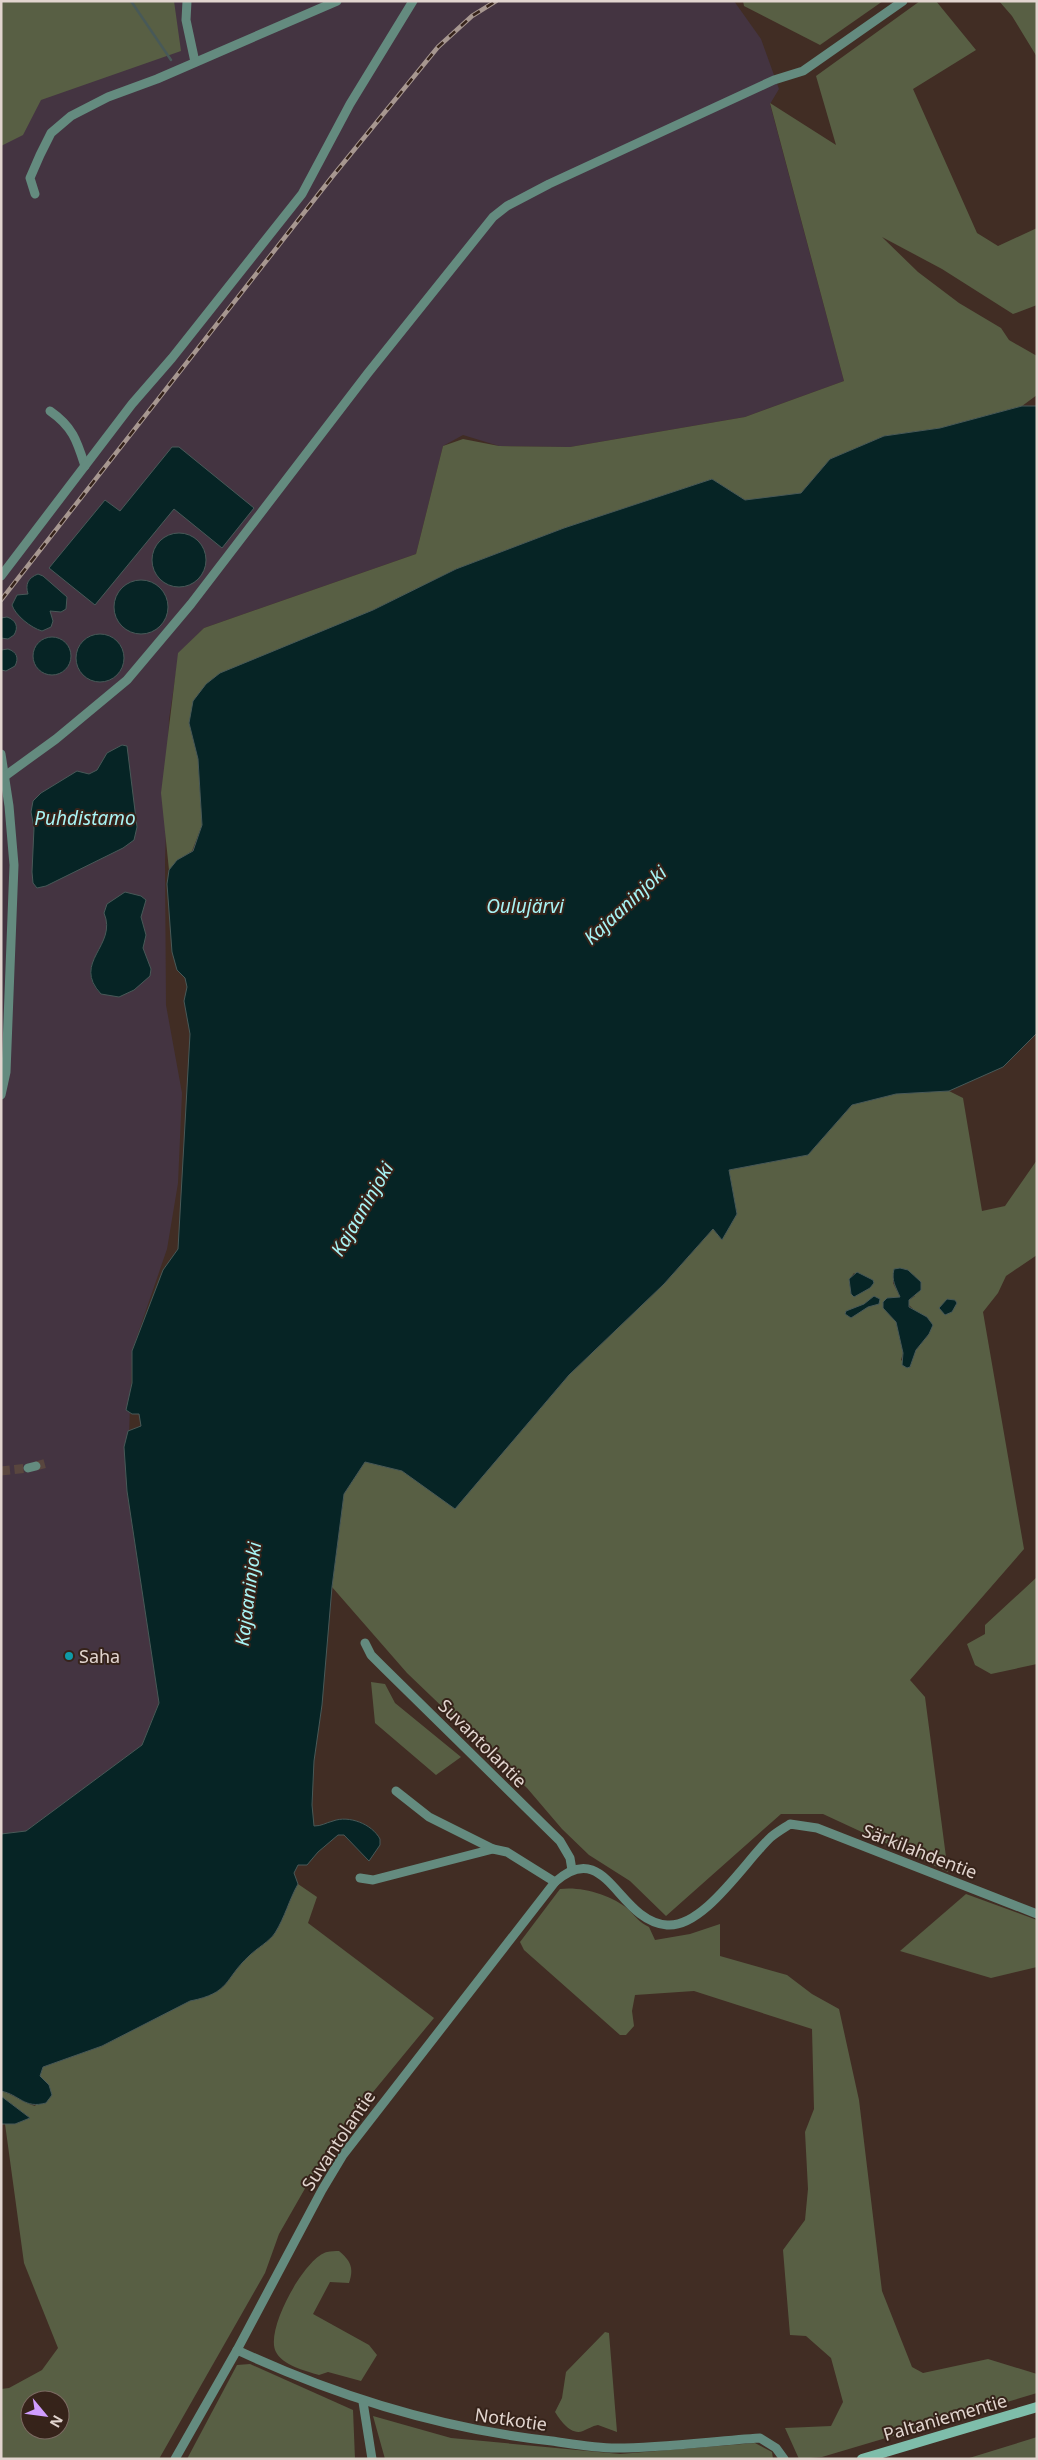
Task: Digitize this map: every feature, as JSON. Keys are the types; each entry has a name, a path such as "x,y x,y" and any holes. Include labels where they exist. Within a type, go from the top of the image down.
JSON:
{"street":[{"path":"187,1 186,20 195,62"},
{"path":"35,194 30,178 40,155 51,133 71,116 108,97 157,79 338,1"},
{"path":"1,576 132,404 172,358 302,194 350,104 413,1"},
{"path":"3,778 56,739 127,680 191,604 374,366 493,217 507,206 549,184 774,80 803,71 903,1"},
{"path":"50,411 65,421 72,430 86,466"},
{"path":"1,754 14,866 6,1072 1,1095"},
{"name":"Suvantolantie","path":"176,2459 237,2350 322,2190 344,2155 555,1882 572,1870 570,1858 560,1841 371,1655 365,1643"},
{"path":"396,1791 429,1817 493,1849 507,1852 555,1882"},
{"name":"Särkilahdentie","path":"572,1870 582,1867 597,1870 636,1912 650,1922 680,1925 695,1916 710,1903 772,1836 790,1824 817,1828 1037,1914"},
{"path":"360,1878 373,1880 493,1849"},
{"name":"Notkotie","path":"237,2350 291,2376 363,2402 459,2428 510,2437 615,2448 760,2438 776,2448 784,2459"},
{"path":"363,2402 372,2459"},
{"name":"Paltaniementie","path":"862,2459 1037,2407"}],"shaded area":[{"path":"1,1 734,1 761,39 779,89 770,104 844,381 745,417 570,447 499,446 463,435 443,446 416,554 204,628 179,653 169,719 165,863 166,1005 182,1093 178,1183 167,1249 132,1351 127,1491 159,1702 142,1745 26,1831 1,1834"}],"green space":[{"path":"1,1 174,1 181,51 41,100 23,135 1,146"},
{"path":"743,1 883,1 820,45 744,6"},
{"path":"920,1 936,1 976,50 913,89 977,233 998,246 1037,228 1037,305 1013,314 942,269 882,237 918,272 959,303 1001,328 1009,340 1037,356 1037,395 1022,406 940,428 884,436 830,459 801,493 745,500 712,479 564,528 456,569 373,610 189,723 198,759 202,825 192,851 178,860 169,870 161,793 178,653 204,628 416,554 443,446 463,439 499,446 570,447 745,417 844,381 770,103 836,145 816,76"},
{"path":"999,1 1037,1 1037,57 1012,16"},
{"path":"949,1091 963,1098 982,1211 1005,1206 1037,1160 1037,1255 1006,1276 998,1293 983,1312 1024,1549 910,1680 925,1697 948,1872 823,1814 781,1814 666,1916 630,1881 589,1855 562,1829 527,1788 407,1673 332,1587 344,1494 365,1462 402,1471 455,1508 569,1375 664,1284 713,1229 722,1240 737,1214 729,1170 808,1155 852,1105 896,1094","holes":["900,1268 915,1276 915,1296 909,1300 908,1304 916,1312 927,1317 929,1334 916,1350 910,1367 901,1360 903,1353 896,1322 883,1308 891,1298 898,1299 900,1297 893,1283 893,1274","854,1273 870,1288 851,1294 849,1280"]},
{"path":"1037,1577 1037,1664 991,1674 975,1665 967,1644 985,1634 985,1625"},
{"path":"371,1682 385,1684 395,1703 461,1757 436,1775 375,1723"},
{"path":"298,1884 317,1897 308,1923 434,2018 331,2143 279,2234 265,2273 159,2459 1,2459 1,2389 9,2388 42,2370 58,2348 24,2263 5,2124 15,2124 30,2118 1,2096 1,2091 35,2106 49,2085 40,2076 43,2067 102,2046 191,2000 204,1997 220,1989 252,1953 270,1939 282,1921"},
{"path":"560,1889 587,1890 614,1900 649,1927 655,1940 690,1934 720,1924 720,1956 787,1975 812,1994 839,2009 859,2100 882,2291 912,2367 923,2373 988,2359 1037,2374 1037,2393 822,2457 799,2459 785,2428 831,2426 843,2402 831,2358 806,2336 790,2335 783,2250 805,2220 808,2189 805,2132 814,2109 812,2029 694,1991 635,1995 632,2011 634,2026 626,2035 620,2035 524,1950 520,1942"},
{"path":"966,1894 1037,1920 1037,1967 991,1978 900,1951"},
{"path":"339,2251 350,2265 349,2283 330,2282 313,2314 369,2345 377,2355 361,2381 328,2372 319,2375 295,2367 279,2357 274,2342 281,2312 298,2280 318,2257 327,2252"},
{"path":"605,2332 609,2333 617,2432 598,2425 579,2432 574,2431 566,2426 555,2412 562,2398 566,2372"},
{"path":"250,2364 353,2410 355,2459 187,2459 237,2365"},
{"path":"373,2416 451,2438 620,2454 755,2443 772,2452 773,2459 385,2459"},
{"path":"1037,2437 1037,2459 966,2459"}],"water":[{"name":"Oulujärvi","path":"1022,406 1037,406 1037,1033 1003,1067 949,1091 896,1094 852,1105 808,1155 729,1170 737,1214 722,1240 713,1229 664,1284 569,1375 455,1509 402,1471 365,1462 344,1494 332,1587 322,1705 314,1761 312,1805 314,1826 339,1819 360,1822 372,1829 380,1839 380,1845 369,1861 344,1835 338,1835 318,1852 307,1865 298,1865 294,1873 298,1884 275,1933 241,1964 226,1984 213,1994 190,2001 102,2046 43,2067 40,2076 49,2085 52,2095 46,2103 27,2103 1,2091 1,1834 26,1831 142,1745 159,1703 127,1491 124,1447 128,1431 141,1426 139,1414 132,1414 126,1410 132,1383 132,1351 163,1270 178,1249 190,1034 184,1001 187,987 185,978 177,970 172,952 167,884 169,870 177,860 193,851 202,825 198,759 189,723 193,701 206,684 220,673 373,610 456,569 564,528 712,479 745,500 801,493 830,459 884,436 940,428"},
{"path":"172,447 179,447 254,508 222,548 174,509 95,605 49,568 105,500 120,511"},
{"path":"174,533 184,533 194,537 202,545 206,560 202,575 194,583 184,587 174,587 164,583 156,575 152,565 152,555 156,545 164,537"},
{"path":"38,574 43,576 67,597 66,609 61,612 50,611 53,621 51,627 42,631 24,621 16,613 12,605 17,595 28,594 28,582"},
{"path":"136,580 146,580 156,584 164,592 168,607 164,622 156,630 146,634 136,634 126,630 118,622 114,612 114,602 118,592 126,584"},
{"path":"7,617 16,624 16,632 8,639 1,638 1,618"},
{"path":"95,634 105,634 117,641 124,653 124,663 117,675 105,682 95,682 87,678 80,671 76,663 76,653 80,645 87,638"},
{"path":"52,637 65,643 71,656 65,669 52,675 39,669 33,656 39,643"},
{"path":"8,649 17,658 15,666 6,671 1,670 1,650"},
{"name":"Puhdistamo","path":"122,745 127,746 137,827 134,840 123,848 46,886 37,888 33,883 32,872 34,828 31,812 33,801 41,793 77,771 89,774 97,770 107,753"},
{"path":"125,892 141,896 146,900 141,917 146,935 143,948 151,969 150,976 134,990 119,997 101,994 93,983 91,972 92,963 105,935 107,925 104,913 107,904"},
{"path":"894,1269 908,1270 921,1282 921,1290 909,1300 909,1307 927,1317 933,1325 929,1334 916,1350 910,1367 907,1368 902,1365 903,1353 896,1322 883,1308 883,1302 887,1298 900,1297 893,1277"},
{"path":"857,1272 873,1280 874,1283 870,1288 854,1297 851,1294 849,1279"},
{"path":"874,1296 880,1299 879,1304 868,1307 851,1318 845,1314 846,1311 864,1304"},
{"path":"947,1299 955,1300 957,1303 952,1312 945,1315 939,1308"},
{"path":"1,2096 30,2118 15,2124 1,2124"}],"waterway":[{"path":"131,1 171,60"}],"tunnel":[{"path":"36,1466 47,1463"},
{"path":"1,1471 28,1468"}],"railway":[{"path":"1,600 332,177 438,47 472,16 496,1"}],"place":[{"name":"Saha","path":"69,1656"}],"water label":[{"name":"Kajaaninjoki","path":"625,905"},
{"name":"Kajaaninjoki","path":"362,1209"},
{"name":"Kajaaninjoki","path":"248,1594"}]}
